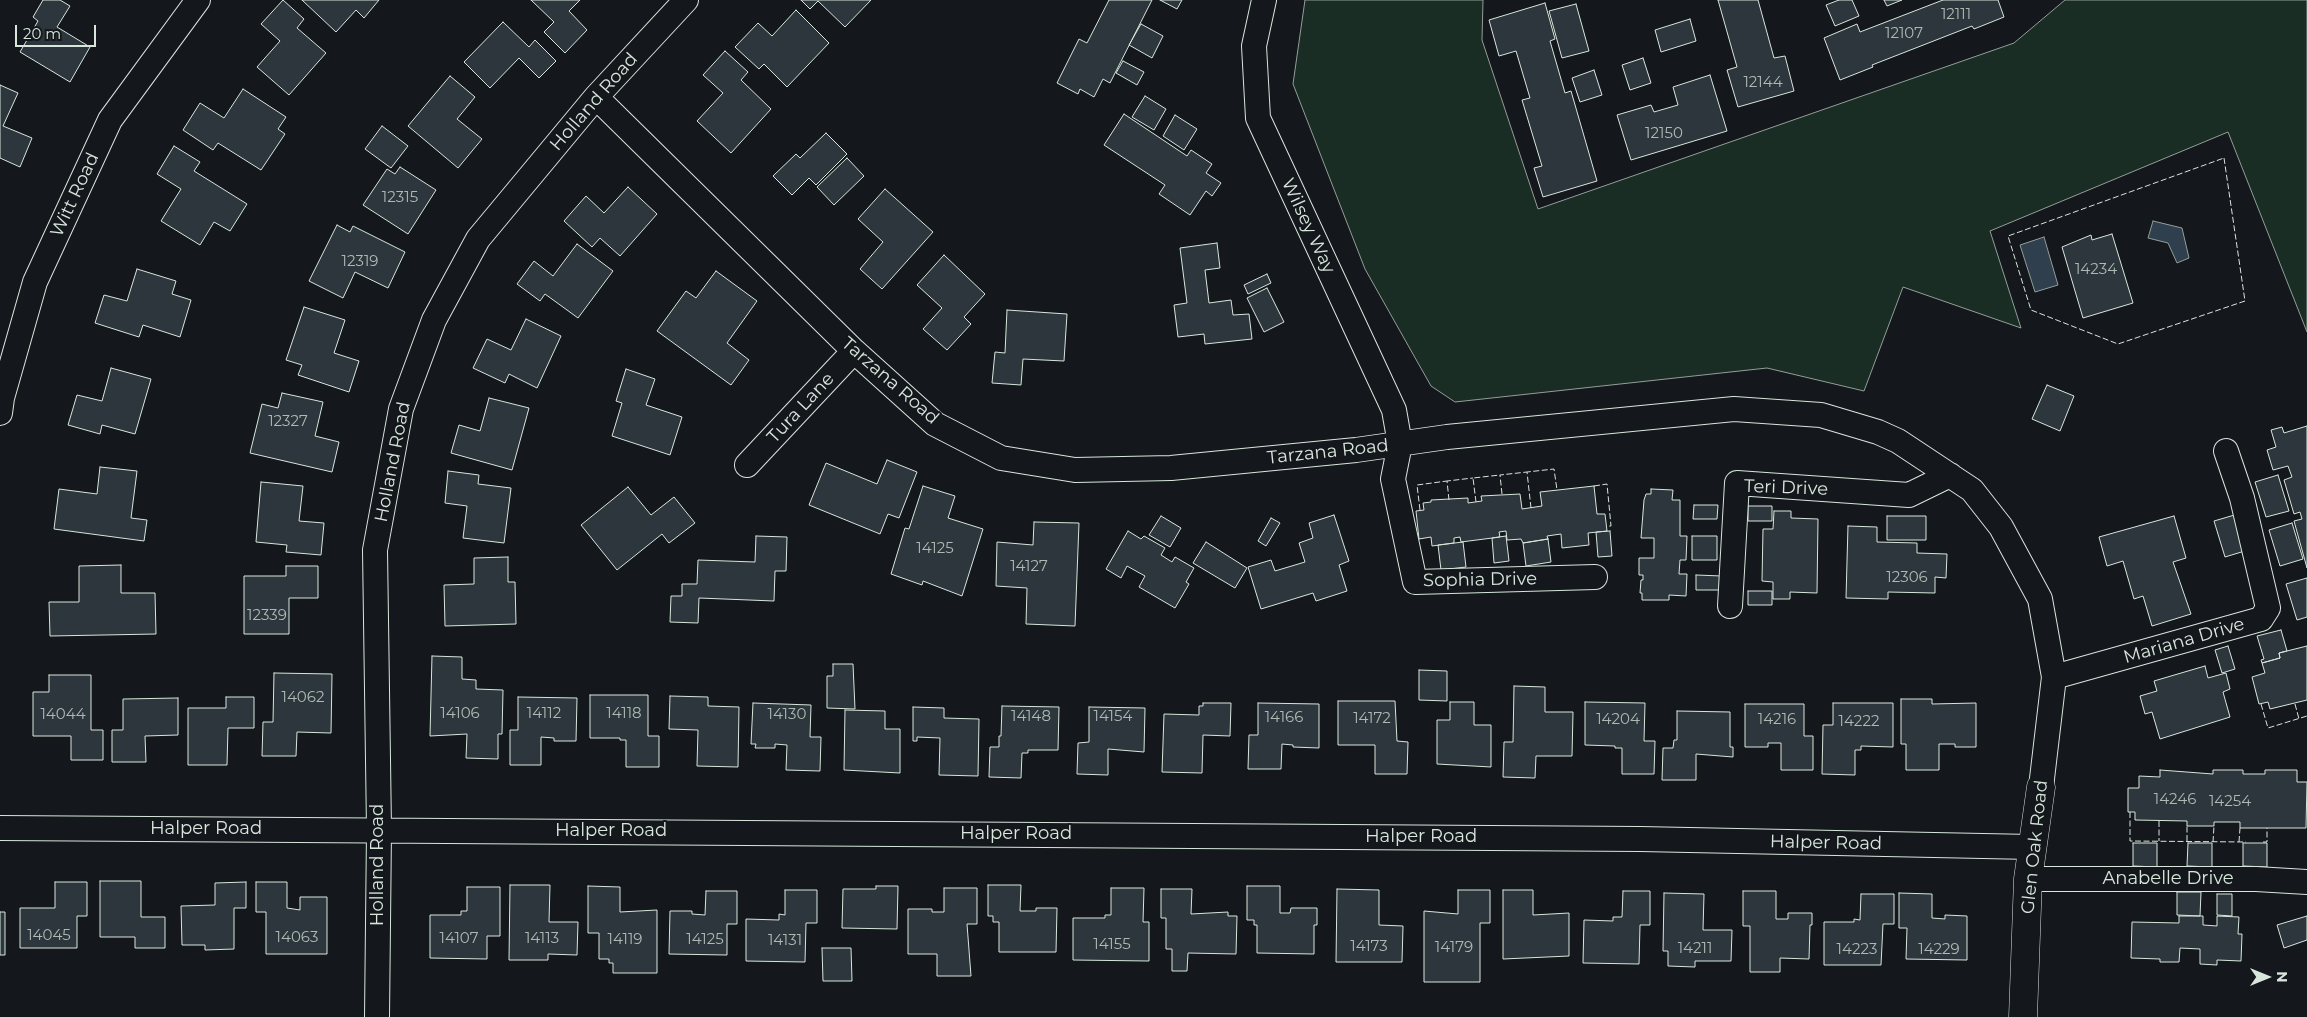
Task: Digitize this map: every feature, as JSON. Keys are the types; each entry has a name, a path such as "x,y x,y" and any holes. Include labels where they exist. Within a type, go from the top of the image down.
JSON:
{"street":[{"name":"Witt Road","path":"0,413 2,398 35,282 110,120 198,0"},
{"name":"Holland Road","path":"377,1017 379,830 375,550 401,409 434,320 478,239 596,97 686,0"},
{"name":"Wilsey Way","path":"1264,0 1254,46 1258,118 1394,410 1400,444"},
{"name":"Tarzana Road","path":"596,97 854,351 935,424 1002,458 1075,470 1172,468 1356,450 1447,437 1734,409 1821,415 1878,432 1898,441 1972,490 2001,527 2040,599 2054,677"},
{"name":"Tura Lane","path":"747,465 854,351"},
{"name":"Sophia Drive","path":"1400,444 1393,479 1414,582 1595,577"},
{"name":"Mariana Drive","path":"2054,677 2261,620 2268,608 2242,498 2226,451"},
{"name":"Teri Drive","path":"1730,606 1737,483 1909,495 1950,475"},
{"name":"Glen Oak Road","path":"2023,1017 2028,879 2054,677"},
{"name":"Halper Road","path":"0,828 1630,839 2032,848"},
{"name":"Anabelle Drive","path":"2028,879 2256,879 2307,882"}],"green space":[{"path":"1305,0 1483,0 1482,40 1538,209 2014,43 2065,0 2307,0 2307,332 2228,132 1990,231 2021,328 1903,287 1864,391 1767,368 1455,402 1431,386 1365,269 1293,84"}],"water":[{"path":"2153,221 2182,228 2189,258 2177,263 2168,243 2148,238"},
{"path":"2044,237 2058,285 2035,292 2020,245"}],"building":[{"path":"43,0 60,0 70,6 57,27 90,47 70,82 20,52 38,21 33,17"},
{"path":"283,0 304,19 297,28 326,53 289,95 257,67 280,41 261,24"},
{"path":"302,0 379,0 364,18 356,10 336,32"},
{"path":"531,0 580,0 569,11 587,30 565,53 544,32 554,22"},
{"path":"801,0 871,0 845,27 818,1 810,9"},
{"path":"1109,0 1152,0 1110,83 1103,79 1094,97 1080,89 1078,94 1057,83 1079,39 1087,43"},
{"path":"1160,0 1182,0 1177,9"},
{"path":"1718,0 1758,0 1774,58 1785,56 1794,91 1738,107 1727,70 1737,67"},
{"path":"1839,0 1852,0 1859,16 1835,26 1826,5"},
{"path":"1884,0 1902,0 1887,6"},
{"path":"1943,0 1998,0 2004,17 1974,29 1972,26 1872,65 1873,67 1840,80 1824,38 1857,24 1860,32"},
{"path":"1545,3 1555,39 1550,41 1565,93 1571,91 1597,181 1543,197 1534,168 1542,166 1522,100 1530,98 1516,51 1499,56 1489,20"},
{"path":"1576,4 1589,51 1562,58 1549,11"},
{"path":"796,10 829,43 787,87 764,64 759,69 735,47 758,23 772,36"},
{"path":"1690,19 1696,41 1661,52 1655,30"},
{"path":"503,22 529,47 535,40 556,61 539,78 519,58 490,88 464,62"},
{"path":"1141,24 1163,36 1152,58 1129,45"},
{"path":"725,51 748,72 741,80 771,109 731,153 697,121 723,93 703,75"},
{"path":"1643,58 1651,83 1630,90 1622,65"},
{"path":"1123,61 1144,72 1137,85 1116,73"},
{"path":"1594,70 1602,95 1580,102 1572,78"},
{"path":"1710,75 1727,131 1631,160 1617,115 1651,105 1654,112 1678,105 1673,87"},
{"path":"450,76 475,97 457,119 482,139 458,168 408,126"},
{"path":"0,85 18,93 3,126 32,138 20,167 0,158"},
{"path":"243,89 286,117 278,129 285,134 261,170 218,143 213,150 183,130 200,103 224,118"},
{"path":"1145,96 1166,109 1154,130 1132,117"},
{"path":"1124,114 1187,156 1191,150 1212,164 1206,173 1221,183 1212,196 1206,191 1190,215 1159,194 1165,185 1104,145"},
{"path":"1175,115 1197,129 1184,150 1163,136"},
{"path":"382,126 408,146 391,168 365,149"},
{"path":"826,133 847,154 816,185 809,178 792,195 773,176 796,154 800,158"},
{"path":"174,146 200,162 194,171 247,204 230,231 214,222 200,245 161,221 181,189 157,174"},
{"path":"847,158 864,176 834,205 817,187"},
{"path":"400,167 436,190 408,234 363,205 387,169 395,174"},
{"path":"628,187 657,214 620,256 600,238 592,247 564,221 586,196 604,213"},
{"path":"885,189 933,232 882,289 860,269 883,242 858,219"},
{"path":"337,225 350,232 353,226 405,252 388,288 355,272 343,298 309,281"},
{"path":"2112,234 2133,303 2083,318 2062,247 2091,235 2092,240"},
{"path":"1217,243 1220,268 1205,270 1209,303 1231,300 1233,315 1249,314 1252,339 1205,344 1204,334 1178,337 1174,305 1187,303 1180,248"},
{"path":"577,244 613,271 578,318 545,294 540,301 517,284 534,261 553,276"},
{"path":"944,255 985,294 964,317 971,324 947,350 923,329 942,308 917,285"},
{"path":"137,269 176,281 172,294 191,300 180,337 143,325 139,337 95,323 104,295 127,301"},
{"path":"716,271 757,301 727,343 749,360 731,385 657,331 686,291 696,298"},
{"path":"1267,274 1271,283 1248,294 1244,285"},
{"path":"1267,288 1284,322 1264,332 1247,298"},
{"path":"304,307 345,320 334,353 359,361 349,392 298,375 302,365 286,360"},
{"path":"1007,310 1067,314 1064,361 1023,359 1021,385 992,383 995,352 1005,353"},
{"path":"526,319 561,336 537,388 509,374 505,383 473,368 487,339 511,350"},
{"path":"111,368 151,379 135,434 102,425 100,434 68,425 77,395 102,401"},
{"path":"626,369 655,379 646,405 682,417 670,455 612,436 622,403 616,401"},
{"path":"2047,385 2074,396 2060,431 2032,419"},
{"path":"282,393 323,402 315,436 339,442 332,472 250,453 262,404 278,408"},
{"path":"489,398 529,408 512,470 451,453 459,425 480,431"},
{"path":"2307,426 2307,568 2294,521 2302,519 2300,512 2294,514 2284,480 2292,477 2288,466 2273,470 2267,450 2276,447 2271,430 2282,427 2284,433"},
{"path":"887,460 917,472 899,518 888,514 880,534 809,505 826,463 877,484"},
{"path":"100,467 137,471 131,518 147,520 144,541 54,529 59,489 97,494"},
{"path":"448,471 479,475 478,484 511,488 504,543 463,538 467,506 445,503"},
{"path":"2278,475 2289,511 2266,517 2255,482"},
{"path":"261,482 303,486 299,521 324,523 321,555 286,552 287,545 256,542"},
{"path":"923,486 955,496 948,518 983,529 962,596 923,581 922,585 891,574 905,528 909,529"},
{"path":"1594,486 1597,514 1605,514 1607,531 1588,533 1589,545 1562,548 1561,534 1547,536 1548,539 1523,543 1521,539 1507,540 1506,531 1499,532 1500,537 1461,542 1460,537 1454,538 1454,543 1432,546 1431,537 1419,539 1416,511 1424,510 1423,503 1431,502 1431,500 1468,498 1468,503 1482,501 1481,496 1520,494 1522,509 1542,506 1540,492"},
{"path":"628,487 651,515 674,497 695,523 669,543 662,534 617,570 581,525"},
{"path":"1651,489 1673,490 1672,500 1680,500 1680,536 1687,536 1686,560 1680,560 1679,574 1687,574 1686,596 1669,595 1669,600 1642,600 1642,593 1640,593 1643,575 1639,575 1639,558 1654,558 1654,538 1641,538 1644,500 1646,494 1651,494"},
{"path":"1694,505 1718,505 1717,519 1693,519"},
{"path":"1748,506 1772,506 1772,521 1748,521"},
{"path":"1774,511 1791,511 1791,518 1818,519 1817,593 1790,592 1790,599 1773,599 1773,582 1762,581 1763,529 1773,529"},
{"path":"2238,514 2248,550 2225,557 2214,521"},
{"path":"1334,515 1349,561 1339,565 1347,591 1316,601 1313,593 1261,609 1248,567 1271,560 1275,571 1305,562 1299,543 1313,538 1309,523"},
{"path":"1161,516 1181,528 1170,547 1149,535"},
{"path":"1887,516 1926,516 1926,540 1887,540"},
{"path":"2174,516 2186,558 2173,562 2191,614 2152,626 2143,596 2134,599 2123,561 2107,566 2099,537"},
{"path":"1271,518 1280,523 1266,546 1258,541"},
{"path":"1034,522 1079,523 1075,626 1026,624 1027,588 996,586 997,542 1033,545"},
{"path":"2292,523 2303,559 2280,566 2269,530"},
{"path":"1848,526 1877,527 1877,542 1917,543 1917,553 1947,554 1946,578 1935,577 1935,593 1888,592 1888,599 1846,598"},
{"path":"1128,531 1141,539 1144,536 1165,548 1161,555 1172,562 1175,557 1194,568 1186,582 1189,584 1175,608 1139,587 1145,576 1127,566 1121,578 1106,569"},
{"path":"1610,531 1612,556 1598,557 1596,532"},
{"path":"756,536 787,537 786,571 775,571 774,601 699,598 698,623 670,622 671,596 682,596 682,584 697,584 698,560 755,562"},
{"path":"1506,536 1509,561 1494,563 1492,538"},
{"path":"1692,536 1717,536 1717,560 1692,560"},
{"path":"1548,539 1551,562 1526,566 1523,543"},
{"path":"1206,542 1247,568 1235,588 1193,563"},
{"path":"1463,542 1466,567 1441,570 1438,545"},
{"path":"508,557 508,582 515,582 516,624 445,626 444,585 474,584 474,558"},
{"path":"121,565 121,593 155,593 156,634 50,636 49,602 79,602 79,566"},
{"path":"286,566 318,566 318,598 289,598 289,634 244,634 244,576 286,576"},
{"path":"1696,575 1722,576 1722,590 1696,590"},
{"path":"2307,578 2307,617 2297,620 2286,584"},
{"path":"1748,591 1772,591 1772,605 1748,605"},
{"path":"2281,630 2287,651 2279,653 2280,658 2262,663 2261,660 2264,659 2257,636"},
{"path":"2228,646 2235,669 2222,673 2215,650"},
{"path":"2307,646 2307,700 2270,709 2268,702 2259,704 2252,677 2265,673 2262,663 2280,658 2279,653"},
{"path":"432,656 462,657 462,679 476,680 476,689 503,690 502,734 498,734 498,759 466,758 467,734 430,736"},
{"path":"833,664 853,664 855,709 827,708 827,676 833,676"},
{"path":"2205,666 2208,678 2226,673 2230,689 2223,692 2230,717 2160,739 2152,712 2145,714 2140,696 2157,691 2154,681"},
{"path":"1419,670 1447,671 1447,701 1419,700"},
{"path":"274,673 332,674 331,733 297,732 296,756 262,756 263,722 273,722"},
{"path":"49,675 91,675 91,730 103,730 103,760 71,760 71,736 33,736 33,692 49,692"},
{"path":"1514,686 1545,687 1545,712 1573,712 1572,756 1536,756 1535,778 1503,777 1504,742 1513,742"},
{"path":"590,695 648,695 648,736 659,736 659,767 626,767 626,740 620,740 620,738 590,738"},
{"path":"670,696 708,697 708,706 739,707 738,767 697,766 698,730 669,729"},
{"path":"226,697 254,697 254,728 228,728 227,765 188,765 188,708 226,708"},
{"path":"518,697 577,698 576,741 554,741 554,738 541,737 541,765 510,765 510,730 518,730"},
{"path":"178,698 178,735 145,736 146,762 112,762 112,730 123,730 123,699"},
{"path":"1901,699 1932,699 1932,704 1976,703 1976,747 1955,747 1955,744 1939,744 1939,770 1906,770 1906,744 1901,744"},
{"path":"1338,701 1395,701 1397,741 1408,742 1407,774 1375,774 1375,745 1338,745"},
{"path":"1450,702 1474,702 1474,725 1491,725 1491,767 1437,764 1437,720 1450,720"},
{"path":"1585,702 1645,703 1644,741 1655,741 1654,774 1622,774 1622,748 1585,745"},
{"path":"753,703 811,705 810,737 821,737 820,771 786,770 787,745 775,744 775,748 755,748 756,744 751,744"},
{"path":"1203,703 1231,703 1230,736 1203,735 1202,773 1162,772 1164,714 1199,715 1199,706 1203,706"},
{"path":"1258,703 1319,704 1319,748 1293,747 1293,745 1282,744 1281,769 1248,769 1249,735 1258,735"},
{"path":"1833,703 1893,703 1893,747 1861,746 1861,750 1855,750 1855,775 1822,774 1823,725 1833,725"},
{"path":"1745,704 1804,704 1804,736 1813,736 1813,770 1781,770 1781,743 1768,743 1768,747 1745,747"},
{"path":"1002,706 1059,707 1058,750 1028,750 1028,753 1022,753 1021,778 989,777 990,747 999,747"},
{"path":"913,707 944,708 944,718 979,719 978,776 939,775 940,738 917,737 917,741 913,741"},
{"path":"1089,707 1145,708 1144,752 1108,749 1108,775 1077,774 1078,743 1089,742"},
{"path":"845,710 885,711 885,729 900,729 900,773 844,770"},
{"path":"1677,711 1730,712 1730,747 1733,747 1733,757 1696,754 1696,780 1662,780 1663,748 1673,748 1674,740 1677,740"},
{"path":"2160,770 2213,774 2213,770 2243,770 2243,774 2265,774 2265,770 2297,770 2297,782 2307,782 2306,828 2240,828 2240,822 2214,822 2214,826 2187,826 2187,821 2135,820 2135,812 2128,812 2128,788 2139,788 2139,776 2160,777"},
{"path":"2133,843 2157,843 2157,867 2133,866"},
{"path":"2188,843 2212,843 2212,867 2187,866"},
{"path":"2243,843 2267,843 2267,867 2243,866"},
{"path":"100,881 141,881 141,917 165,917 165,948 135,948 135,937 100,937"},
{"path":"55,882 87,882 87,916 77,916 77,948 20,948 20,908 55,908"},
{"path":"246,882 246,908 234,908 234,949 205,950 205,945 182,945 181,906 215,905 215,883"},
{"path":"256,882 287,882 287,908 300,910 300,897 327,897 327,954 266,954 266,912 256,912"},
{"path":"510,885 550,885 549,922 578,922 577,955 548,954 548,960 509,960"},
{"path":"988,885 1021,885 1020,911 1036,911 1036,908 1057,908 1056,952 999,952 999,922 993,922 993,916 988,916"},
{"path":"588,886 620,887 620,912 657,910 657,973 613,973 613,963 609,963 609,959 599,959 599,933 588,933"},
{"path":"876,886 898,886 897,929 842,928 843,889 876,889"},
{"path":"1247,886 1280,886 1280,913 1290,913 1291,908 1317,908 1317,925 1314,925 1314,954 1257,953 1257,925 1254,925 1254,920 1247,920"},
{"path":"467,887 500,887 500,936 487,936 487,959 430,958 430,915 461,915 461,911 467,911"},
{"path":"944,888 977,888 977,924 967,924 971,976 937,976 937,954 908,954 908,909 932,909 932,912 944,912"},
{"path":"1111,888 1144,888 1143,922 1149,922 1149,961 1073,960 1073,918 1105,918 1105,915 1111,915"},
{"path":"1161,889 1192,889 1191,914 1228,912 1228,916 1237,916 1236,954 1188,953 1187,971 1172,971 1172,949 1166,949 1166,918 1161,918"},
{"path":"1337,889 1379,890 1379,925 1403,926 1402,962 1336,962"},
{"path":"785,890 817,890 817,923 806,923 805,962 746,961 746,919 779,920 779,914 785,915"},
{"path":"1458,890 1490,890 1490,923 1480,923 1480,982 1424,982 1424,911 1458,914"},
{"path":"1503,890 1533,890 1533,915 1569,913 1569,956 1503,959"},
{"path":"706,891 737,891 737,924 727,924 727,955 669,954 670,911 692,911 692,914 705,915"},
{"path":"1623,891 1650,891 1650,925 1640,925 1639,964 1583,963 1584,920 1613,921 1613,917 1622,917"},
{"path":"1743,891 1776,891 1776,919 1788,919 1788,913 1812,913 1809,959 1780,958 1780,972 1750,972 1750,926 1743,926"},
{"path":"2177,892 2201,892 2200,916 2177,915"},
{"path":"1664,893 1704,894 1703,930 1732,930 1731,961 1695,961 1695,967 1668,966 1668,951 1663,951"},
{"path":"1899,893 1932,894 1932,918 1945,919 1945,915 1967,916 1967,960 1906,959 1907,928 1899,928"},
{"path":"1861,894 1894,894 1894,924 1883,924 1881,965 1824,965 1824,922 1854,922 1854,919 1860,920"},
{"path":"2217,894 2232,894 2232,916 2217,915"},
{"path":"0,912 5,912 5,955 0,955"},
{"path":"2179,916 2203,916 2203,925 2217,926 2217,916 2239,917 2238,934 2242,934 2241,961 2217,960 2217,965 2200,964 2200,949 2180,948 2179,962 2160,962 2160,959 2131,958 2132,922 2179,923"},
{"path":"2307,916 2307,940 2284,948 2277,925"},
{"path":"822,948 851,948 852,981 823,981"}],"fence":[{"path":"2224,158 2245,301 2118,344 2031,310 2008,236 2224,158"},
{"path":"1531,508 1527,472 1554,469 1557,490"},
{"path":"1502,494 1500,475 1527,472"},
{"path":"1476,502 1473,478 1500,475"},
{"path":"1449,500 1447,481 1473,478"},
{"path":"1420,510 1417,485 1447,481"},
{"path":"1594,486 1607,484 1611,526 1607,526"},
{"path":"2261,704 2268,728 2307,716"},
{"path":"2295,704 2299,719"},
{"path":"2130,812 2130,841 2246,842"},
{"path":"2159,821 2159,841"},
{"path":"2187,826 2187,841"},
{"path":"2213,842 2214,826"},
{"path":"2239,842 2240,828"},
{"path":"2263,842 2267,842 2267,828"}]}
